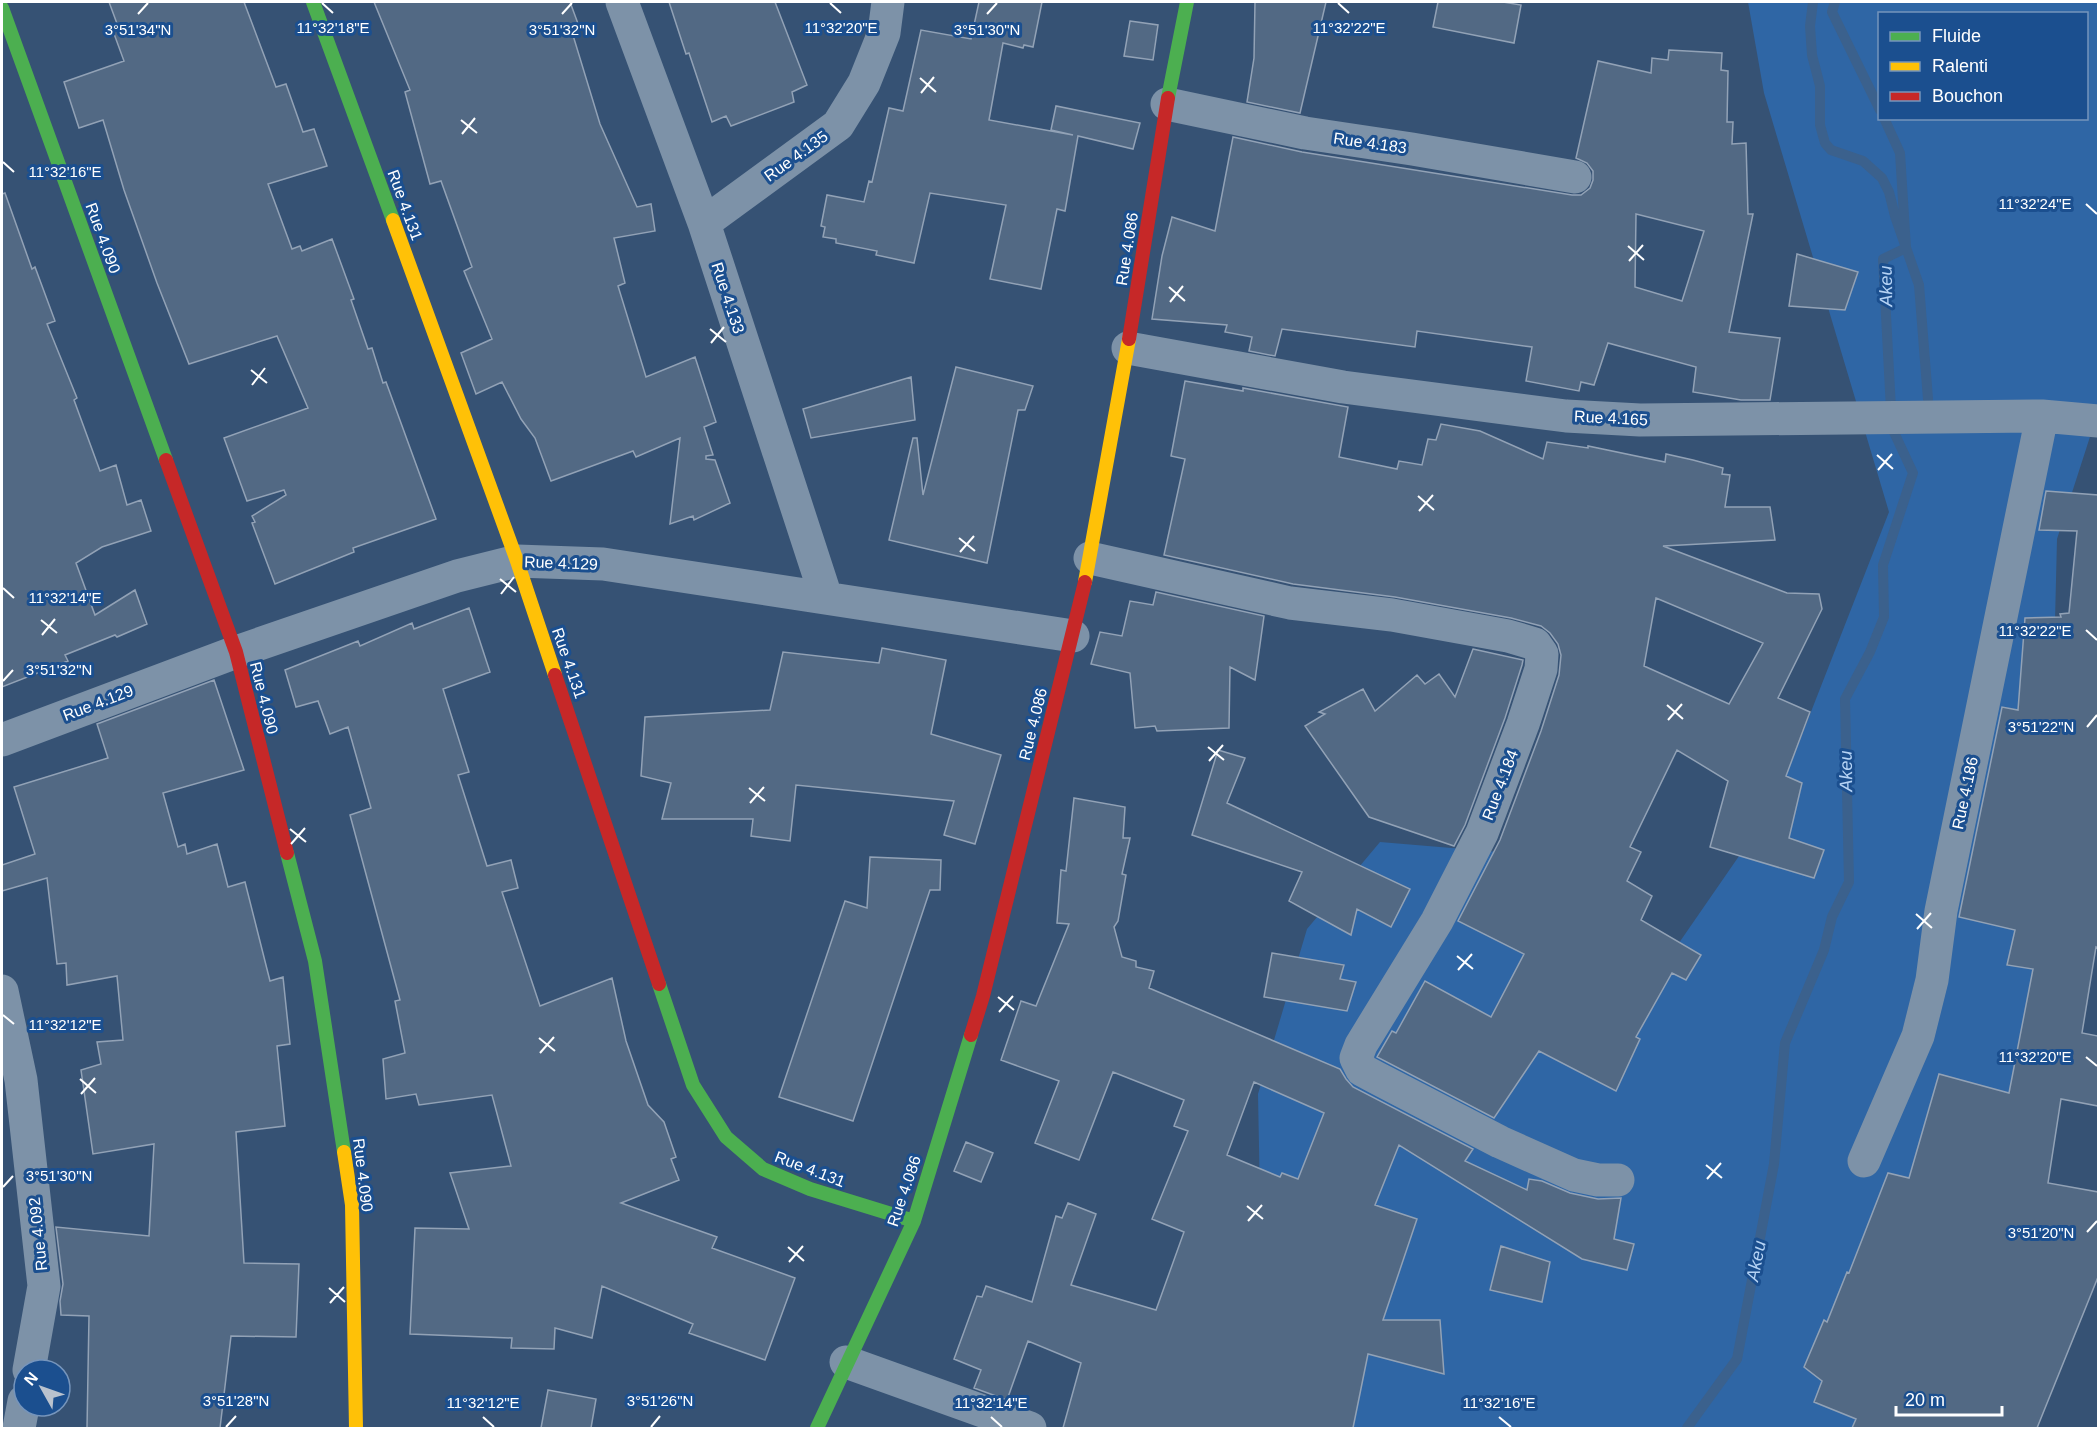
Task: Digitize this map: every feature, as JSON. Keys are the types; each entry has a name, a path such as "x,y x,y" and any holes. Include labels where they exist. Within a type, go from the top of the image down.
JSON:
{"street":[{"name":"Rue 4.131","path":"313,2 518,561 693,1084 726,1137 763,1169 810,1189 914,1221"},
{"name":"Rue 4.133","path":"622,2 704,223 826,597"},
{"name":"Rue 4.135","path":"704,223 838,125 864,83 884,33 888,2"},
{"name":"Rue 4.086","path":"817,1428 914,1221 983,996 1073,636 1090,558 1128,348 1167,104 1187,2"},
{"name":"Rue 4.090","path":"2,8 236,652 315,961 352,1206 356,1428"},
{"name":"Rue 4.183","path":"1167,104 1305,133 1575,177"},
{"name":"Rue 4.165","path":"1128,348 1343,387 1566,416 1640,420 2042,416 2098,421"},
{"name":"Rue 4.186","path":"1864,1161 1918,1036 1932,981 1941,911 2042,416"},
{"name":"Rue 4.184","path":"1090,558 1290,603 1392,615 1509,636 1535,644 1542,654 1541,669 1482,833 1437,921 1361,1045 1356,1058 1362,1070 1500,1142 1574,1175 1598,1180 1618,1180"},
{"name":"Rue 4.129","path":"2,740 236,652 457,576 518,561 603,564 1073,636"},
{"name":"Rue 4.092","path":"2,991 21,1080 44,1286 32,1358"},
{"path":"846,1362 1030,1428"}],"shaded area":[{"path":"1748,2 2098,2 2098,412 2057,539 2045,1032 1964,1343 1928,1428 1302,1428 1262,1304 1258,1094 1307,929 1380,842 1511,853 1663,966 1775,804 1889,512 1764,93"}],"building":[{"path":"109,2 244,2 276,87 286,84 303,132 314,129 327,166 268,184 292,249 300,246 302,251 332,239 354,299 351,300 368,349 372,348 383,383 386,382 436,519 353,548 354,552 275,584 252,523 255,522 252,516 286,495 284,490 247,501 224,438 308,408 277,336 189,364 124,190 103,120 79,128 64,82 124,61 113,31 119,29"},
{"path":"374,2 570,2 580,29 572,32 600,124 637,207 651,204 655,231 614,238 625,283 618,286 646,377 695,357 716,422 704,427 713,455 706,456 706,459 715,460 730,503 694,520 693,516 670,524 680,438 636,457 633,451 551,481 535,438 521,419 502,382 476,394 461,353 492,339 464,271 472,267 441,181 430,184 405,92 410,90"},
{"path":"669,2 775,2 807,85 792,92 794,102 731,126 726,116 712,122"},
{"path":"979,2 1042,2 1033,47 1024,45 1023,48 1003,43 989,120 1073,135 1051,130 1056,106 1140,123 1133,149 1078,136 1065,211 1057,209 1041,289 990,279 1006,205 930,193 914,263 876,255 877,251 836,243 836,239 823,237 825,227 821,226 827,195 864,202 869,181 872,182 889,108 903,111 921,30 971,39"},
{"path":"1255,2 1326,2 1300,113 1247,102 1254,58"},
{"path":"1438,2 1503,2 1521,5 1514,43 1433,27"},
{"path":"1130,21 1158,25 1153,60 1124,56"},
{"path":"1669,50 1722,53 1721,70 1728,71 1727,122 1733,122 1732,144 1746,143 1748,214 1753,214 1729,332 1780,338 1770,400 1741,400 1693,392 1696,367 1608,343 1594,385 1581,382 1579,391 1526,381 1532,347 1417,331 1415,347 1282,329 1275,356 1249,351 1252,337 1225,332 1227,325 1152,319 1162,256 1172,217 1215,231 1233,137 1302,152 1581,195 1590,188 1593,180 1593,171 1587,163 1576,158 1598,61 1651,73 1652,58 1668,60","holes":["1636,214 1704,231 1682,301 1635,287"]},
{"path":"5,193 32,269 35,267 55,321 47,324 77,398 74,400 100,471 116,465 127,505 141,500 151,531 102,547 76,563 95,615 135,590 147,624 65,655 68,661 2,687 2,194"},
{"path":"1797,254 1858,272 1845,310 1789,306"},
{"path":"956,367 1033,386 1025,410 1018,410 987,563 889,540 913,438 917,438 923,495"},
{"path":"911,377 915,420 811,438 803,409"},
{"path":"1185,381 1243,391 1243,388 1348,407 1339,457 1397,469 1399,461 1422,465 1428,439 1436,440 1441,424 1480,431 1543,459 1547,442 1588,448 1588,446 1665,462 1666,454 1693,460 1723,468 1722,474 1730,475 1725,507 1770,507 1775,540 1663,546 1787,593 1819,594 1822,609 1778,698 1810,712 1786,776 1802,783 1789,838 1824,850 1814,878 1710,847 1728,781 1677,750 1630,847 1641,852 1627,881 1652,896 1641,920 1701,955 1686,980 1672,973 1636,1037 1640,1039 1616,1091 1539,1051 1494,1118 1377,1057 1392,1031 1396,1033 1425,981 1491,1017 1524,954 1458,921 1500,840 1541,731 1559,675 1561,655 1558,644 1541,626 1511,618 1395,597 1293,584 1164,555 1185,459 1171,456","holes":["1656,598 1763,643 1729,704 1644,666"]},
{"path":"2046,491 2098,495 2098,948 2096,947 2082,1033 2098,1036 2098,1106 2061,1099 2048,1183 2098,1192 2098,1277 2037,1428 1852,1428 1856,1419 1814,1402 1822,1381 1804,1367 1824,1320 1827,1322 1847,1272 1849,1273 1888,1173 1909,1178 1939,1074 2009,1093 2033,969 2007,965 2015,930 1959,917 2002,707 2018,710 2025,618 2061,617 2060,614 2069,613 2077,531 2039,530"},
{"path":"1156,592 1264,616 1255,680 1230,667 1229,728 1157,731 1155,726 1135,728 1130,673 1091,664 1100,632 1122,636 1130,601 1153,605"},
{"path":"469,608 490,672 443,689 469,772 458,775 487,866 511,860 518,888 502,892 540,1006 612,978 626,1041 648,1105 664,1122 676,1157 671,1159 679,1180 621,1203 717,1237 712,1248 795,1278 765,1360 689,1333 693,1324 602,1286 592,1338 555,1328 554,1349 511,1348 512,1338 410,1334 415,1228 469,1229 450,1173 511,1166 492,1095 419,1105 416,1094 386,1099 383,1059 405,1053 395,1001 400,1000 350,815 371,808 348,727 330,734 318,701 296,707 285,670 358,641 360,646 412,623 414,629"},
{"path":"882,648 946,660 931,734 1001,755 975,844 944,835 954,801 796,785 790,841 751,836 753,819 662,819 671,783 641,776 645,717 770,710 783,652 879,663"},
{"path":"1473,649 1523,660 1505,718 1465,825 1454,846 1369,817 1305,726 1325,714 1319,712 1363,689 1375,711 1417,675 1425,684 1439,674 1455,697"},
{"path":"214,680 244,770 163,793 178,847 185,844 187,854 217,844 228,887 245,882 270,981 283,977 290,1044 277,1046 285,1126 236,1132 244,1263 299,1264 296,1337 231,1336 220,1428 87,1428 89,1316 61,1315 60,1301 63,1284 56,1227 149,1236 154,1144 93,1154 81,1070 101,1064 97,1042 123,1040 117,976 67,985 66,963 57,964 47,878 2,891 2,865 35,854 14,787 108,758 97,724"},
{"path":"1218,750 1245,758 1227,803 1410,889 1391,927 1357,909 1351,935 1289,901 1302,872 1192,835"},
{"path":"1074,798 1125,807 1123,838 1130,838 1122,874 1126,875 1118,921 1114,927 1122,957 1136,961 1136,967 1154,971 1149,988 1340,1069 1353,1087 1473,1149 1465,1161 1527,1190 1529,1179 1542,1181 1570,1193 1598,1199 1621,1198 1614,1239 1634,1244 1627,1270 1582,1259 1399,1145 1375,1205 1417,1219 1383,1320 1440,1320 1444,1374 1368,1354 1353,1428 1063,1428 1081,1363 1028,1341 1007,1400 974,1388 981,1370 954,1359 977,1296 982,1297 986,1286 1032,1302 1056,1216 1062,1218 1068,1203 1096,1214 1071,1285 1156,1310 1184,1232 1152,1219 1188,1131 1174,1126 1184,1100 1113,1072 1079,1160 1035,1143 1059,1081 1001,1060 1021,1001 1036,1006 1069,924 1057,923 1061,870 1066,871","holes":["1254,1082 1324,1113 1298,1179 1282,1173 1280,1177 1227,1155"]},
{"path":"870,857 941,860 940,890 930,890 853,1121 779,1097 845,901 867,908"},
{"path":"1272,953 1344,965 1340,979 1356,982 1347,1011 1264,997"},
{"path":"966,1142 993,1153 981,1182 954,1171"},
{"path":"1501,1246 1550,1262 1542,1302 1490,1290"},
{"path":"548,1390 596,1399 591,1428 541,1428"}],"waterway":[{"path":"1813,2 1810,26 1812,55 1820,86 1820,125 1825,143 1831,150 1863,161 1882,178 1889,192 1919,285 1928,399"},
{"name":"Akeu","path":"1835,2 1832,12 1878,106"},
{"name":"Akeu","path":"1687,1428 1737,1359 1774,1164 1785,1043 1824,950 1832,917 1849,882 1845,699 1870,652 1884,617 1883,565 1913,473 1892,428 1883,259 1906,248 1900,153 1885,120"}],"traffic: fast":[{"path":"313,2 393,220"},
{"path":"1168,98 1187,2"},
{"path":"2,8 166,460"},
{"path":"287,853 315,961 344,1152"},
{"path":"659,984 693,1085 726,1137 763,1169 810,1189 914,1221"},
{"path":"817,1428 914,1221 971,1035"}],"traffic: slow":[{"path":"393,220 517,561 555,675"},
{"path":"1085,582 1129,339"},
{"path":"344,1152 352,1205 356,1428"}],"traffic: jam":[{"path":"1129,339 1168,98"},
{"path":"166,460 236,652 287,853"},
{"path":"971,1035 983,996 1085,582"},
{"path":"555,675 659,984"}]}
